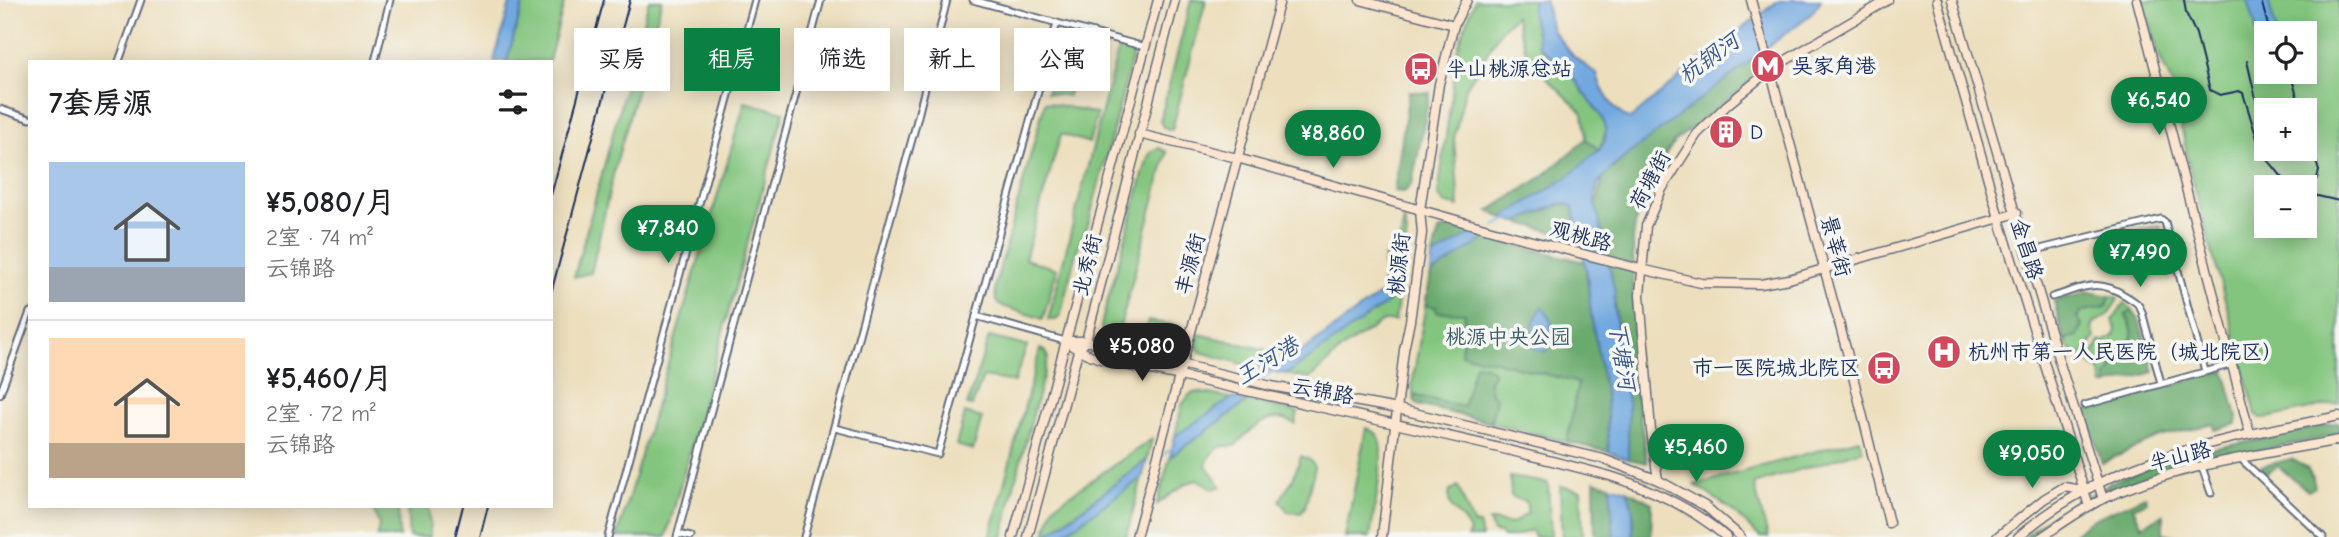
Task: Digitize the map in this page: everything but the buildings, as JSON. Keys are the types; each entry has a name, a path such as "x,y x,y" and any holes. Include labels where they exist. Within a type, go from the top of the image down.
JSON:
{"main road":[{"name":"北秀街","path":"1013,537 1158,0"},
{"name":"北秀街","path":"1028,537 1078,351 1086,341 1175,0"},
{"name":"丰源街","path":"1139,536 1178,376 1280,0"},
{"path":"1360,0 1454,25"},
{"name":"桃源街","path":"1381,537 1404,350 1422,233 1420,210 1439,84 1454,25 1467,0"},
{"name":"景莘街","path":"1751,0 1889,523"},
{"name":"荷塘街","path":"1658,480 1646,379 1640,295 1646,226 1662,189 1697,134 1727,105 1771,69 1888,0"},
{"name":"金昌路","path":"1937,0 1999,218 2090,506"},
{"name":"金昌路","path":"1952,0 2059,361 2103,499"},
{"path":"2137,0 2250,434"},
{"name":"观桃路","path":"1139,134 1237,158 1601,260 1701,283 1761,284 1824,271 2017,212"},
{"name":"云锦路","path":"1065,341 1086,341 1271,386 1398,409 1609,462 1658,480 1705,506 1741,537"},
{"name":"云锦路","path":"1065,341 1078,351 1149,370 1259,396 1397,423 1624,480 1680,505 1726,537"},
{"name":"半山路","path":"2018,537 2083,490 2143,462 2189,448 2339,416"},
{"name":"半山路","path":"2042,537 2103,499 2141,484 2202,467 2339,440"},
{"name":"半山路","path":"1997,537 2044,499 2064,487 2083,490"}],"street":[{"path":"119,60 141,0"},
{"path":"375,60 390,0"},
{"path":"608,537 755,0"},
{"path":"691,537 678,535 821,0"},
{"path":"804,537 947,0"},
{"path":"973,0 1146,47"},
{"path":"835,428 938,454 1057,23"},
{"path":"0,108 28,118"},
{"path":"2028,252 2161,219 2165,222 2205,371"},
{"path":"2052,297 2098,284 2113,288 2136,302 2161,383"},
{"path":"976,316 1065,341"},
{"path":"0,394 28,317"},
{"path":"2084,405 2233,364"},
{"path":"2241,459 2323,537"},
{"path":"2202,467 2211,493"}],"green space":[{"path":"524,0 565,0 549,60 507,60"},
{"path":"649,0 662,0 654,28 641,28"},
{"path":"1191,0 1206,0 1172,130 1163,127 1160,121"},
{"path":"1475,0 1532,0 1532,16 1539,46 1590,82 1606,131 1599,150 1586,139 1583,113 1538,69 1525,49 1515,16 1502,28 1465,90 1454,138 1459,207 1444,203 1438,195 1458,47"},
{"path":"2143,0 2339,0 2339,403 2267,418 2260,418 2256,414 2193,182 2172,84 2161,61"},
{"path":"1119,46 1128,49 1132,58 1088,225 1077,249 1060,316 1056,320 1048,320 1107,91 1110,91"},
{"path":"1758,54 1763,72 1675,141 1651,177 1637,212 1633,239 1634,324 1640,416 1647,463 1628,459 1627,397 1615,293 1596,205 1603,176 1646,139"},
{"path":"624,91 636,91 614,171 591,273 574,277"},
{"path":"1048,91 1069,91 1068,96"},
{"path":"1409,91 1430,93 1412,184 1404,192 1394,191"},
{"path":"745,102 784,112 666,537 617,537"},
{"path":"1045,102 1097,114 1089,143 1061,134 1025,259 1057,269 1043,319 999,305 996,301 995,286"},
{"path":"1586,139 1599,150 1568,177 1502,218 1489,211 1543,176"},
{"path":"1159,148 1167,152 1117,338 1105,334 1101,328 1102,321 1148,157 1152,151"},
{"path":"1564,203 1573,207 1580,239 1517,222"},
{"path":"1404,220 1407,232 1401,279 1382,293 1384,256 1397,257"},
{"path":"2160,225 2173,269 2163,272 2124,250 2120,234"},
{"path":"1450,227 1472,233 1432,258 1439,231"},
{"name":"桃源中央公园","path":"1486,238 1585,262 1609,452 1415,402 1412,385 1431,274"},
{"name":"桃源中央公园","path":"1486,238 1585,262 1606,397 1609,452 1567,442 1578,383 1461,354 1465,313 1437,312 1436,307 1425,305 1431,274"},
{"path":"2089,292 2110,296 2106,307 2083,311 2077,317 2082,325 2078,337 2067,338 2065,344 2054,301"},
{"path":"1399,294 1395,321 1383,321 1343,348 1310,379 1286,374"},
{"path":"2110,296 2118,299 2108,315 2094,323 2092,328 2095,337 2082,358 2065,344 2083,311 2106,307"},
{"path":"2124,303 2132,310 2126,315 2132,329 2132,339 2114,357 2107,385 2103,385 2101,372 2088,362 2100,341 2113,337 2116,330 2113,320"},
{"path":"2132,310 2139,320 2154,372 2107,385 2107,377 2114,366 2114,357 2132,338 2132,329 2126,315"},
{"path":"1148,321 1180,326 1172,344 1163,346 1143,343"},
{"path":"1199,334 1279,353 1289,358 1268,371 1200,352 1197,345"},
{"path":"989,337 1027,346 1014,382 983,377 972,406 967,405"},
{"path":"1040,349 1046,352 1048,358 1003,537 990,537"},
{"path":"1475,364 1484,365 1494,372 1489,381 1491,394 1496,398 1491,422 1415,402 1414,395 1463,407"},
{"path":"2225,370 2237,417 2236,424 2215,430 2214,424 2159,437 2102,463 2086,411"},
{"path":"1197,392 1232,398 1175,436 1182,405 1190,394"},
{"path":"1248,401 1298,412 1295,424 1278,418 1262,422 1235,446 1220,447 1210,456 1206,466 1221,486 1214,489 1198,480 1187,483 1157,504 1170,457"},
{"path":"965,413 982,418 973,450 956,445"},
{"path":"2339,422 2339,435 2172,468 2103,492 2061,515 2031,537 2025,537 2045,520 2116,480 2190,453"},
{"path":"1366,428 1378,435 1381,445 1370,537 1345,537"},
{"path":"1152,439 1147,460 1045,536 1054,506"},
{"path":"1859,439 1863,450 1754,484 1768,537 1760,537 1729,508 1695,485"},
{"path":"1301,456 1310,460 1315,467 1305,507 1301,513 1288,512 1280,500 1293,479"},
{"path":"2291,459 2308,469 2315,487 2308,491 2278,466 2266,474 2259,467"},
{"path":"1510,477 1548,483 1551,537 1534,537 1531,530 1512,537 1503,537 1500,533 1493,532 1489,521 1513,523 1528,513 1526,502 1511,496"},
{"path":"1142,478 1126,537 1059,537"},
{"path":"1594,481 1610,485 1614,537 1595,537"},
{"path":"1458,486 1473,524 1479,524 1482,537 1467,537 1470,532 1467,526 1452,508 1450,491"},
{"path":"1560,486 1581,490 1583,537 1562,537"},
{"path":"1627,490 1652,503 1651,537 1633,537 1634,516"},
{"path":"2145,496 2147,502 2133,508 2142,526 2163,515 2163,533 2179,537 2071,537 2089,521"},
{"path":"373,508 398,508 399,537 377,537 379,525"},
{"path":"407,508 429,508 430,537 409,537"}],"water":[{"path":"511,0 524,0 507,60 494,60"},
{"name":"杭钢河","path":"1532,0 1545,0 1552,30 1573,56 1597,74 1609,101 1630,119 1779,0 1821,0 1811,14 1616,164 1598,183 1596,205 1615,293 1614,306 1628,403 1628,459 1609,452 1606,397 1591,314 1587,273 1573,207 1559,204 1517,222 1502,218 1568,177 1599,150 1605,141 1606,131 1602,118 1575,80 1539,46 1532,16"},
{"path":"2248,0 2268,0 2274,21 2254,21"},
{"path":"1472,233 1486,238 1431,274 1432,258"},
{"path":"1401,279 1399,294 1302,364 1286,374 1268,371 1308,347"},
{"path":"1542,307 1552,329 1551,340 1545,352 1535,349 1532,338 1534,322"},
{"path":"1232,398 1248,401 1170,457 1175,436"},
{"path":"1147,460 1142,478 1059,537 1045,537"},
{"path":"1610,485 1627,490 1633,513 1633,537 1614,537"}],"waterway":[{"name":"王河港","path":"1495,226 1509,219"},
{"name":"王河港","path":"1261,380 1274,371"},
{"name":"王河港","path":"1161,456 1174,447"}],"railway":[{"path":"553,188 604,0"},
{"path":"553,286 630,0"},
{"path":"2184,0 2210,90 2220,95 2239,91 2243,93 2262,155 2280,175"},
{"path":"2261,0 2267,21"},
{"path":"2247,61 2256,98"},
{"path":"2293,84 2298,98"},
{"path":"2316,161 2319,171 2317,179"},
{"path":"2317,196 2339,201"},
{"path":"455,537 462,508"},
{"path":"480,537 487,508"}],"place":[{"name":"吴家角港","path":"1768,66"},
{"name":"半山桃源总站","path":"1421,69"},
{"name":"D","path":"1726,132"},
{"name":"杭州市第一人民医院（城北院区）","path":"1944,352"},
{"name":"市一医院城北院区","path":"1884,368"}],"water label":[{"name":"下塘河","path":"1622,356"}]}
